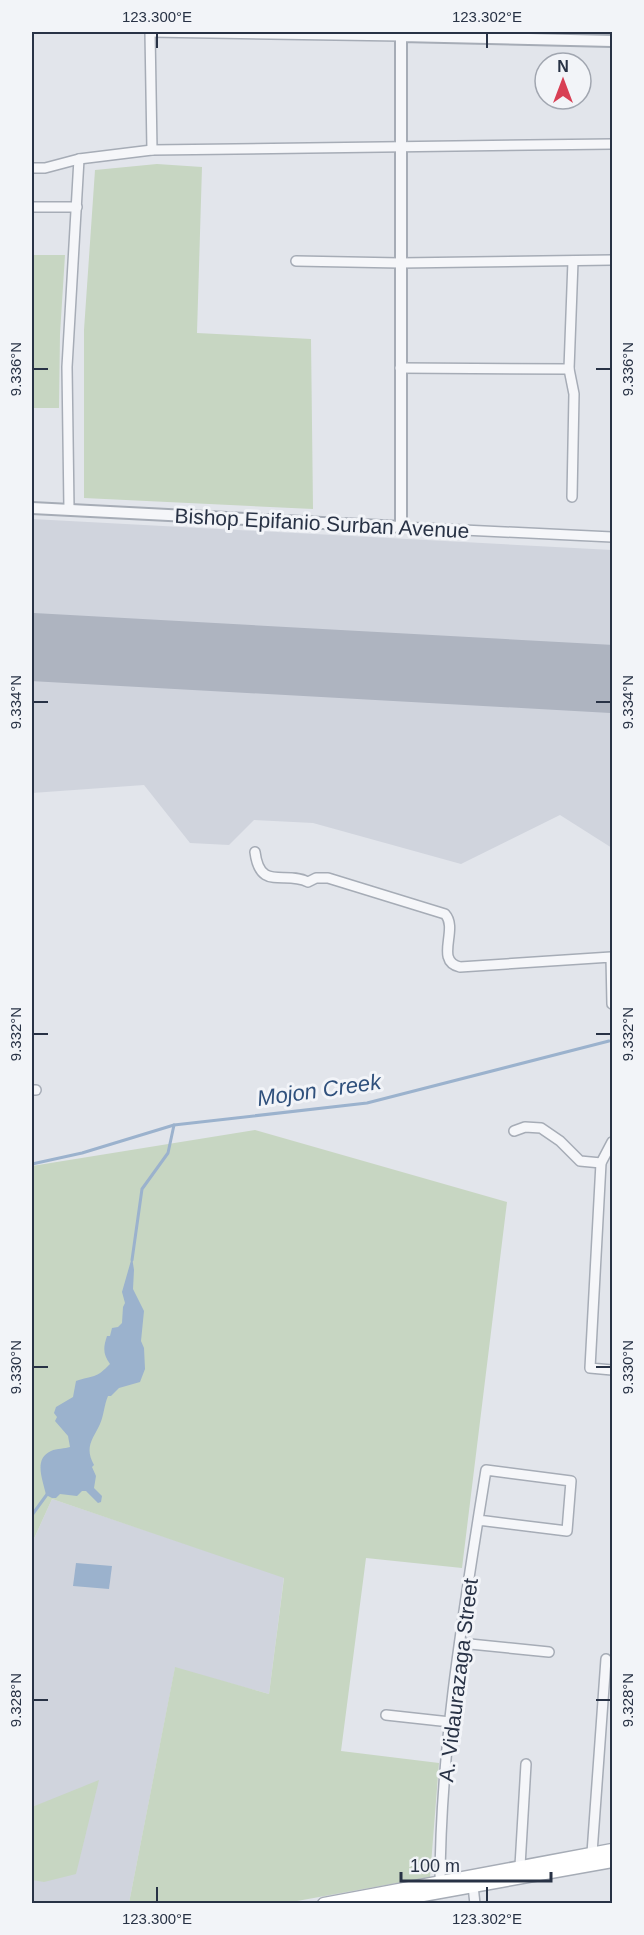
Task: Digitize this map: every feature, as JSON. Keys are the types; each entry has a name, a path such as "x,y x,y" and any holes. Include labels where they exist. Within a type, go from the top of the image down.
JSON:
{"main road":[{"path":"324,1904 440,1887 473,1886 562,1865 592,1853 612,1850"},
{"path":"373,1904 520,1866 612,1861"}],"street":[{"path":"152,150 150,32 501,35 612,41"},
{"path":"401,34 401,527"},
{"path":"32,168 45,168 79,159 152,150 612,144"},
{"path":"69,510 67,367 79,159"},
{"path":"32,207 77,207"},
{"path":"296,261 400,263 612,260"},
{"path":"572,497 574,394 569,369 573,261"},
{"path":"400,368 569,369"},
{"name":"Bishop Epifanio Surban Avenue","path":"32,508 612,537"},
{"path":"255,852 263,874 270,878 302,879 308,882 316,878 328,878 445,914 450,924 448,961 453,966 611,957 612,1004"},
{"path":"513,1131 525,1127 541,1128 560,1141 580,1161 601,1163"},
{"path":"612,1142 601,1163 590,1368 612,1370"},
{"name":"A. Vidaurazaga Street","path":"440,1887 443,1800 450,1722 460,1643 478,1520 486,1470 571,1481 567,1531 478,1520"},
{"path":"460,1643 549,1652"},
{"path":"592,1853 606,1659"},
{"path":"386,1715 450,1722"},
{"path":"520,1866 526,1764"},
{"path":"473,1886 475,1904"}],"shaded area":[{"path":"32,519 612,550 612,848 560,815 461,864 313,823 254,820 229,845 190,843 144,785 32,793"},
{"path":"52,1499 284,1577 269,1694 175,1668 129,1903 32,1904 32,1543"}],"green space":[{"path":"157,164 202,167 197,333 311,339 313,509 84,498 84,330 95,170"},
{"path":"32,255 65,255 60,334 59,408 32,408"},
{"path":"255,1130 507,1202 462,1568 366,1558 341,1751 439,1763 430,1877 286,1903 129,1903 175,1667 269,1694 284,1578 52,1499 32,1543 32,1166"},
{"path":"99,1780 76,1874 44,1882 32,1880 32,1807"}],"water":[{"path":"132,1257 133,1289 144,1311 141,1341 144,1348 145,1369 140,1382 119,1388 108,1396 101,1421 91,1443 90,1453 94,1465 92,1467 96,1476 94,1488 102,1496 101,1502 98,1503 86,1491 82,1491 77,1496 60,1494 52,1498 46,1495 41,1470 42,1459 51,1451 70,1447 68,1436 55,1421 57,1417 54,1413 56,1407 73,1397 76,1381 98,1374 110,1364 104,1351 105,1344 112,1328 122,1323 125,1303 122,1292"},
{"path":"76,1563 112,1566 109,1589 73,1586"}],"waterway":[{"name":"Mojon Creek","path":"32,1164 82,1153 174,1125 367,1103 609,1041"},
{"path":"132,1260 142,1189 168,1153 174,1125"},
{"path":"32,1515 48,1493"}],"runway":[{"path":"32,647 612,679"}]}
